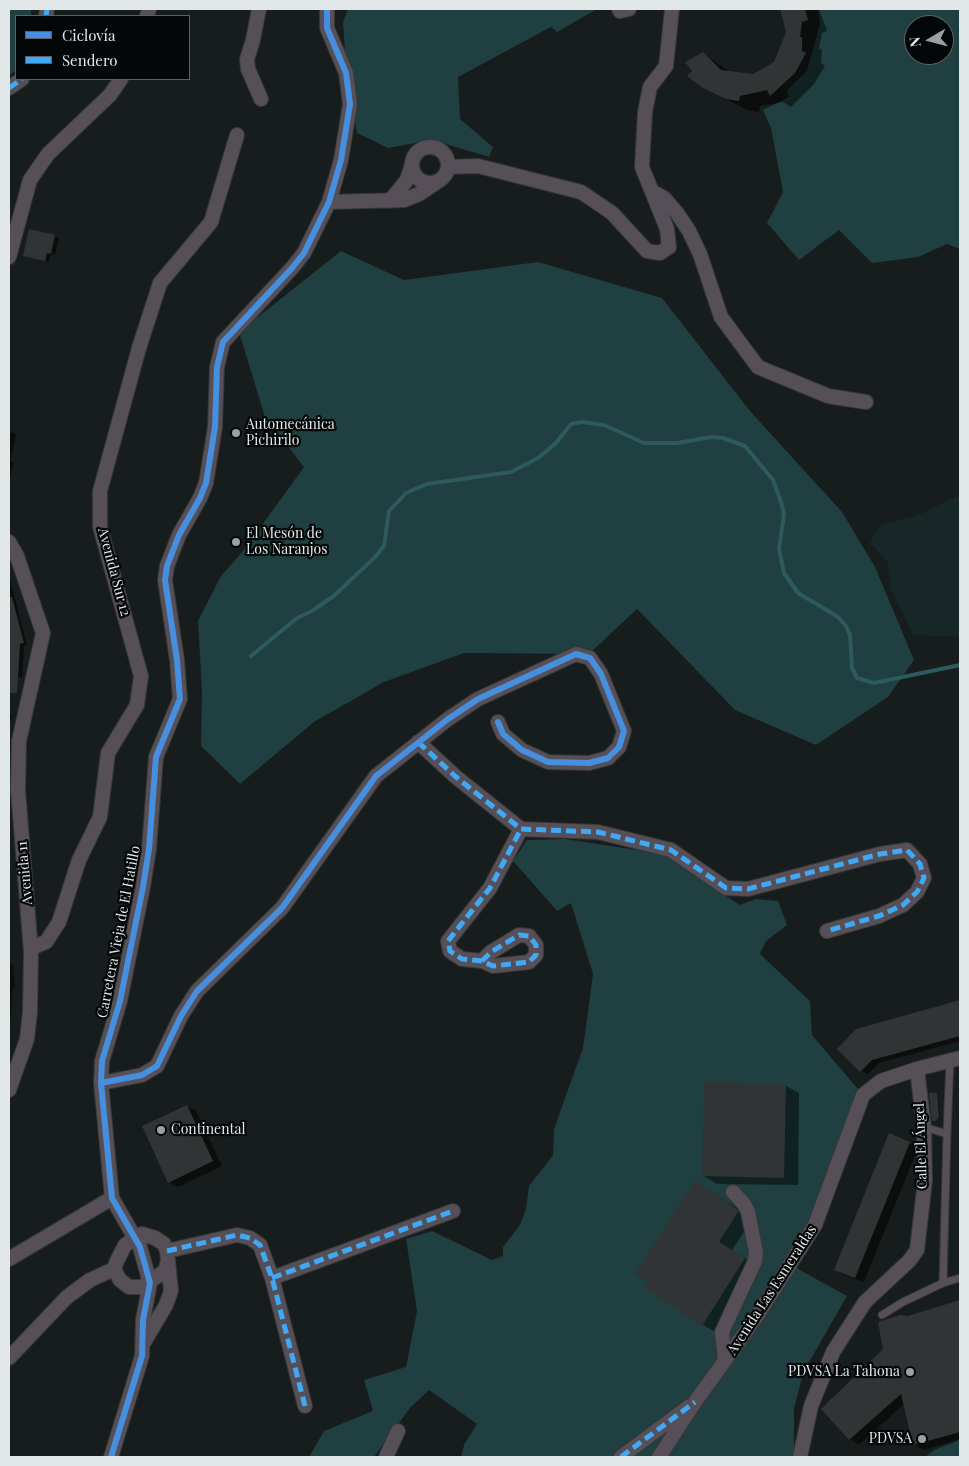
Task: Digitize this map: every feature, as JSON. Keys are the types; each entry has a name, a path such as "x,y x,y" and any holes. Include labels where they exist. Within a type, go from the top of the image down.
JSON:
{"street":[{"path":"259,9 247,59 248,69 262,99"},
{"name":"Carretera Vieja de El Hatillo","path":"112,1198 101,1083 104,1052 120,1001 143,887 149,849 156,757 180,699 178,660 165,580 167,566 179,535 200,498 206,483 216,427 220,350 229,333 283,279 304,252 329,202 341,160 350,104 346,73 328,28 327,9"},
{"path":"619,9 620,11 629,9"},
{"path":"448,167 478,166 581,192 612,213 647,251 660,253 669,247 669,238 642,167 645,112 650,86 666,66 672,9"},
{"path":"9,88 21,80"},
{"path":"9,257 30,180 48,154 110,95 119,80"},
{"name":"Avenida Sur 12","path":"31,948 46,942 58,922 80,860 100,817 108,753 137,705 141,676 100,527 100,491 139,348 160,283 211,222 237,135"},
{"path":"329,202 390,201 404,200 419,194 443,178 448,167 446,156 438,148 432,147 426,147 416,153 404,185 390,201"},
{"path":"412,164 413,170 420,180 432,183 438,181"},
{"path":"653,192 668,203 689,231 700,254 721,317 758,367 828,396 866,402"},
{"name":"Avenida 11","path":"9,542 17,556 43,633 19,741 18,790 31,948 30,1012 27,1039 9,1090"},
{"path":"101,1083 142,1075 157,1066 181,1016 197,991 222,964 282,908 376,776 478,698 576,654 590,658 601,674 624,731 618,748 608,758 590,763 548,762 522,750 503,734 498,722"},
{"path":"418,742 456,778 521,829 598,832 671,850 726,888 748,889 880,854 907,850 920,864 924,878 917,892 904,905 879,916 827,931"},
{"path":"482,961 462,959 450,951 448,941 490,888 521,829"},
{"name":"Avenida Las Esmeraldas","path":"659,1457 694,1402 757,1316 815,1225 863,1095 881,1081 955,1059"},
{"name":"Calle El Ángel","path":"800,1457 811,1406 832,1352 865,1302 910,1261 917,1250 925,1181 924,1127 917,1069"},
{"path":"725,1360 722,1332 755,1261 756,1252 748,1212 744,1204 733,1192"},
{"path":"9,1259 112,1198 134,1238 144,1258 150,1283 143,1320 142,1356 111,1457"},
{"path":"272,1278 453,1211"},
{"path":"9,1358 67,1297 90,1280 114,1269 125,1244 142,1234 148,1234 164,1244 168,1256 171,1291 166,1305 143,1344"},
{"path":"168,1256 236,1235 250,1238 260,1245 272,1278 305,1406"},
{"path":"114,1269 120,1280 129,1286 142,1288 165,1271 168,1256"},
{"path":"621,1457 694,1402"},
{"path":"386,1457 398,1431"}],"lane":[{"path":"944,1284 948,1134 955,1059"},
{"path":"924,1127 948,1134"},
{"path":"882,1315 903,1302 960,1278"}],"shaded area":[{"path":"9,9 31,9 31,15 15,15 15,71 9,76"},
{"path":"348,9 597,9 557,32 551,27 458,77 460,119 493,147 489,157 432,140 388,148 357,133 345,50 343,22"},
{"path":"818,9 960,9 960,249 947,244 918,257 872,263 839,230 799,260 767,223 783,192 771,128 763,110 789,97 787,90 807,71 820,24"},
{"path":"341,251 404,280 538,262 662,298 750,411 842,512 875,567 914,660 888,697 816,745 735,710 637,609 589,654 464,653 384,682 314,722 240,784 201,746 202,692 198,621 221,576 243,551 304,467 265,417 239,332"},
{"path":"960,495 960,637 913,635 891,589 887,561 870,543 879,526 920,514"},
{"path":"565,839 670,855 695,876 740,905 756,899 778,901 787,925 766,941 760,954 810,1001 812,1035 863,1095 838,1165 791,1265 847,1296 804,1371 794,1408 794,1457 461,1457 464,1445 477,1424 429,1390 410,1408 374,1457 309,1457 324,1431 373,1411 364,1380 406,1367 417,1311 406,1239 432,1231 492,1260 503,1256 503,1247 520,1225 526,1209 529,1186 553,1155 554,1129 583,1048 593,974 571,903 557,911 513,861 527,840"},
{"path":"960,1440 960,1457 925,1457 934,1450"}],"building":[{"path":"780,9 805,9 808,20 802,22 800,37 802,37 802,51 806,53 795,73 770,96 767,90 740,96 739,101 726,99 703,88 687,76 692,71 685,62 703,52 721,70 753,74 774,62 786,32"},
{"path":"29,229 55,235 51,254 47,253 45,261 23,256"},
{"path":"9,597 12,597 24,643 20,644 17,693 9,693"},
{"path":"960,1000 960,1036 872,1060 860,1072 837,1049 856,1029"},
{"path":"704,1082 786,1084 784,1178 702,1176"},
{"path":"929,1093 937,1093 939,1117 936,1121 932,1121"},
{"path":"187,1105 213,1161 168,1183 142,1126"},
{"path":"889,1133 910,1142 855,1278 834,1270"},
{"path":"695,1180 737,1209 738,1212 719,1242 745,1258 702,1326 645,1288 649,1283 635,1274"},
{"name":"PDVSA La Tahona","path":"960,1300 960,1432 913,1445 901,1394 849,1440 821,1409 883,1349 878,1322 900,1315 908,1316"}],"waterway":[{"path":"251,656 297,618 312,611 335,595 376,556 384,546 389,511 406,493 427,484 511,472 538,458 556,443 571,424 582,422 604,425 644,443 677,443 712,437 723,438 745,446 773,480 781,502 784,514 779,549 784,573 798,593 838,617 846,626 850,635 852,668 857,678 874,683 960,665"}],"marked path":[{"path":"46,15 47,9"},
{"path":"9,88 21,80"},
{"path":"418,742 456,777 521,829 598,832 671,850 726,888 748,889 880,854 907,850 920,864 924,878 917,892 903,905 879,916 827,931"},
{"path":"482,961 491,952 519,935 529,936 536,945 536,955 529,962 493,966 482,961 462,959 450,951 448,941 490,888 521,829"},
{"path":"272,1278 453,1211"},
{"path":"167,1251 237,1235 250,1238 260,1245 272,1278 305,1406"},
{"path":"621,1457 695,1402"}],"cycle path":[{"path":"111,1457 142,1356 143,1320 150,1283 140,1247 112,1198 101,1083 102,1061 120,1001 143,887 149,849 156,757 180,699 177,660 165,580 167,566 179,535 200,498 206,483 215,427 217,367 223,342 304,253 329,202 341,160 350,104 346,73 327,28 327,9"},
{"path":"101,1083 142,1075 157,1066 181,1016 197,991 282,908 376,776 448,719 478,699 576,654 590,658 601,674 624,731 619,747 608,758 589,763 548,762 522,750 503,734 498,722"}],"place":[{"name":"Automecánica Pichirilo","path":"236,433"},
{"name":"El Mesón de Los Naranjos","path":"236,542"},
{"name":"Continental","path":"161,1130"},
{"name":"PDVSA La Tahona","path":"910,1372"},
{"name":"PDVSA","path":"922,1439"}]}
